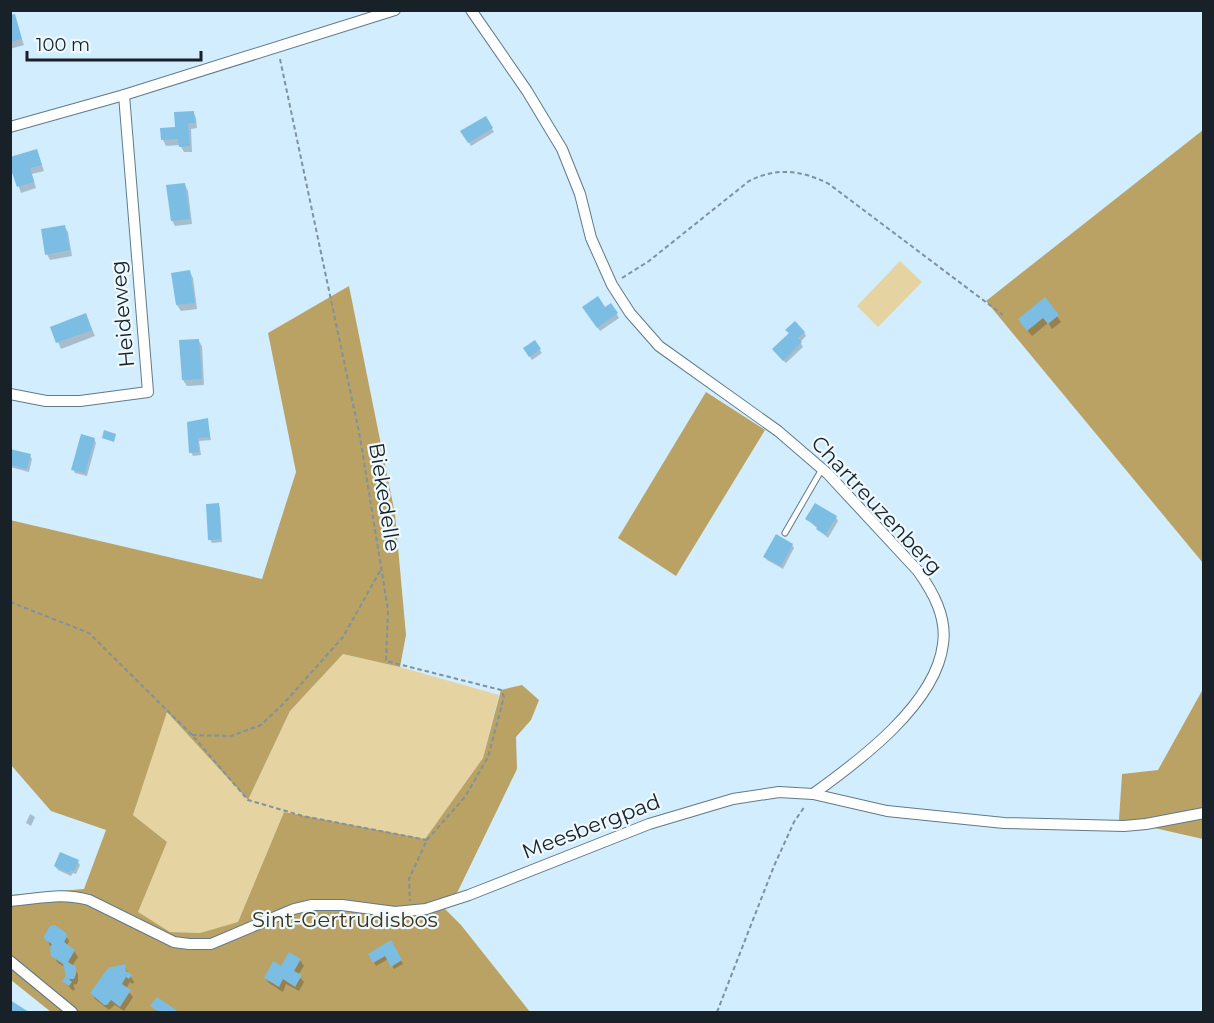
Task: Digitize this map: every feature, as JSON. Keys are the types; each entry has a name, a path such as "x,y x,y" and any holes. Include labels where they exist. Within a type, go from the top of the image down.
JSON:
{"street":[{"path":"10,127 124,95 395,10"},
{"name":"Chartreuzenberg","path":"471,10 527,91 562,149 580,194 591,238 612,285 630,313 659,346 778,431 822,469 918,571 930,588 940,610 944,644 932,681 910,713 841,773 813,794"},
{"name":"Heideweg","path":"10,394 46,400 80,400 148,392 124,95"},
{"name":"Meesbergpad","path":"10,901 56,895 76,896 89,900 180,944 200,945 211,944 294,909 311,905 330,904 378,910 426,909 469,895 560,857 691,810 733,799 778,792 813,794 887,812 1004,823 1124,826 1203,813"},
{"path":"10,961 72,1012"}],"lane":[{"path":"785,533 822,469"}],"path":[{"name":"Biekedelle","path":"192,735 231,736 261,725 343,638 381,570 360,437 278,47"},
{"path":"612,285 649,261 748,181 763,174 796,171 814,176 829,184 1004,315"},
{"path":"381,570 388,610 386,661 501,690 504,697 489,757 465,797 427,840 409,879 411,911"},
{"path":"10,602 89,633 192,735 248,800 303,816 427,840"},
{"path":"717,1012 774,866 795,822 813,794"}],"shaded area":[{"path":"900,261 922,282 878,327 857,306"},
{"path":"343,654 400,667 499,695 483,758 425,839 284,812 238,922 200,933 170,932 137,912 167,842 133,815 167,711 248,800 290,711"}],"green space":[{"path":"1203,130 1203,563 986,301"},
{"name":"Sint-Gertrudisbos","path":"349,286 395,514 406,635 400,667 343,654 290,711 248,800 167,712 133,815 167,842 138,912 170,932 200,933 238,922 284,812 425,839 483,758 501,690 522,685 539,700 531,720 516,737 517,769 458,891 445,909 461,925 530,1012 51,1012 11,980 11,895 84,889 106,830 51,811 11,765 10,520 262,579 296,472 268,333"},
{"path":"706,392 765,430 676,576 618,538"},
{"path":"1203,689 1203,839 1119,820 1122,774 1158,770"}],"building":[{"path":"15,14 22,39 10,42 10,15"},
{"path":"194,111 195,123 188,123 190,146 179,147 178,139 161,140 160,128 175,127 174,112"},
{"path":"486,116 493,128 468,143 460,131"},
{"path":"37,149 42,165 30,168 34,182 17,187 10,167 10,157"},
{"path":"185,183 190,219 171,221 166,185"},
{"path":"65,225 70,250 45,255 41,229"},
{"path":"190,270 195,303 176,305 171,273"},
{"path":"598,296 605,307 611,303 618,313 597,328 582,307"},
{"path":"1045,297 1059,315 1048,324 1043,318 1027,331 1018,319"},
{"path":"86,313 92,330 56,343 50,327"},
{"path":"795,321 805,332 798,338 802,342 783,361 772,349 789,333 785,330"},
{"path":"199,339 202,379 182,380 179,340"},
{"path":"535,340 541,349 529,357 523,348"},
{"path":"208,418 210,437 198,438 199,452 189,453 187,422"},
{"path":"104,430 116,434 114,442 102,438"},
{"path":"81,434 95,438 85,473 71,470"},
{"path":"10,449 31,454 27,469 10,465"},
{"path":"219,503 221,539 208,540 206,504"},
{"path":"815,503 837,516 825,535 816,529 818,527 805,519"},
{"path":"776,534 793,544 781,566 763,557"},
{"path":"60,852 79,860 74,871 71,870 69,873 54,866"},
{"path":"55,925 66,933 67,937 64,942 75,950 68,962 76,967 76,974 74,979 69,979 72,982 69,986 62,981 66,976 63,964 51,956 52,944 45,940 44,936 50,926"},
{"path":"391,940 402,960 391,967 385,956 373,963 368,954"},
{"path":"289,952 301,959 294,971 302,975 295,987 283,979 279,987 264,978 273,961 281,966"},
{"path":"125,964 126,971 132,975 129,979 126,977 122,984 131,990 120,1007 111,1000 104,1005 90,993 108,968"},
{"path":"157,997 179,1012 159,1012 150,1006"},
{"path":"10,1000 29,1012 10,1012"}]}
